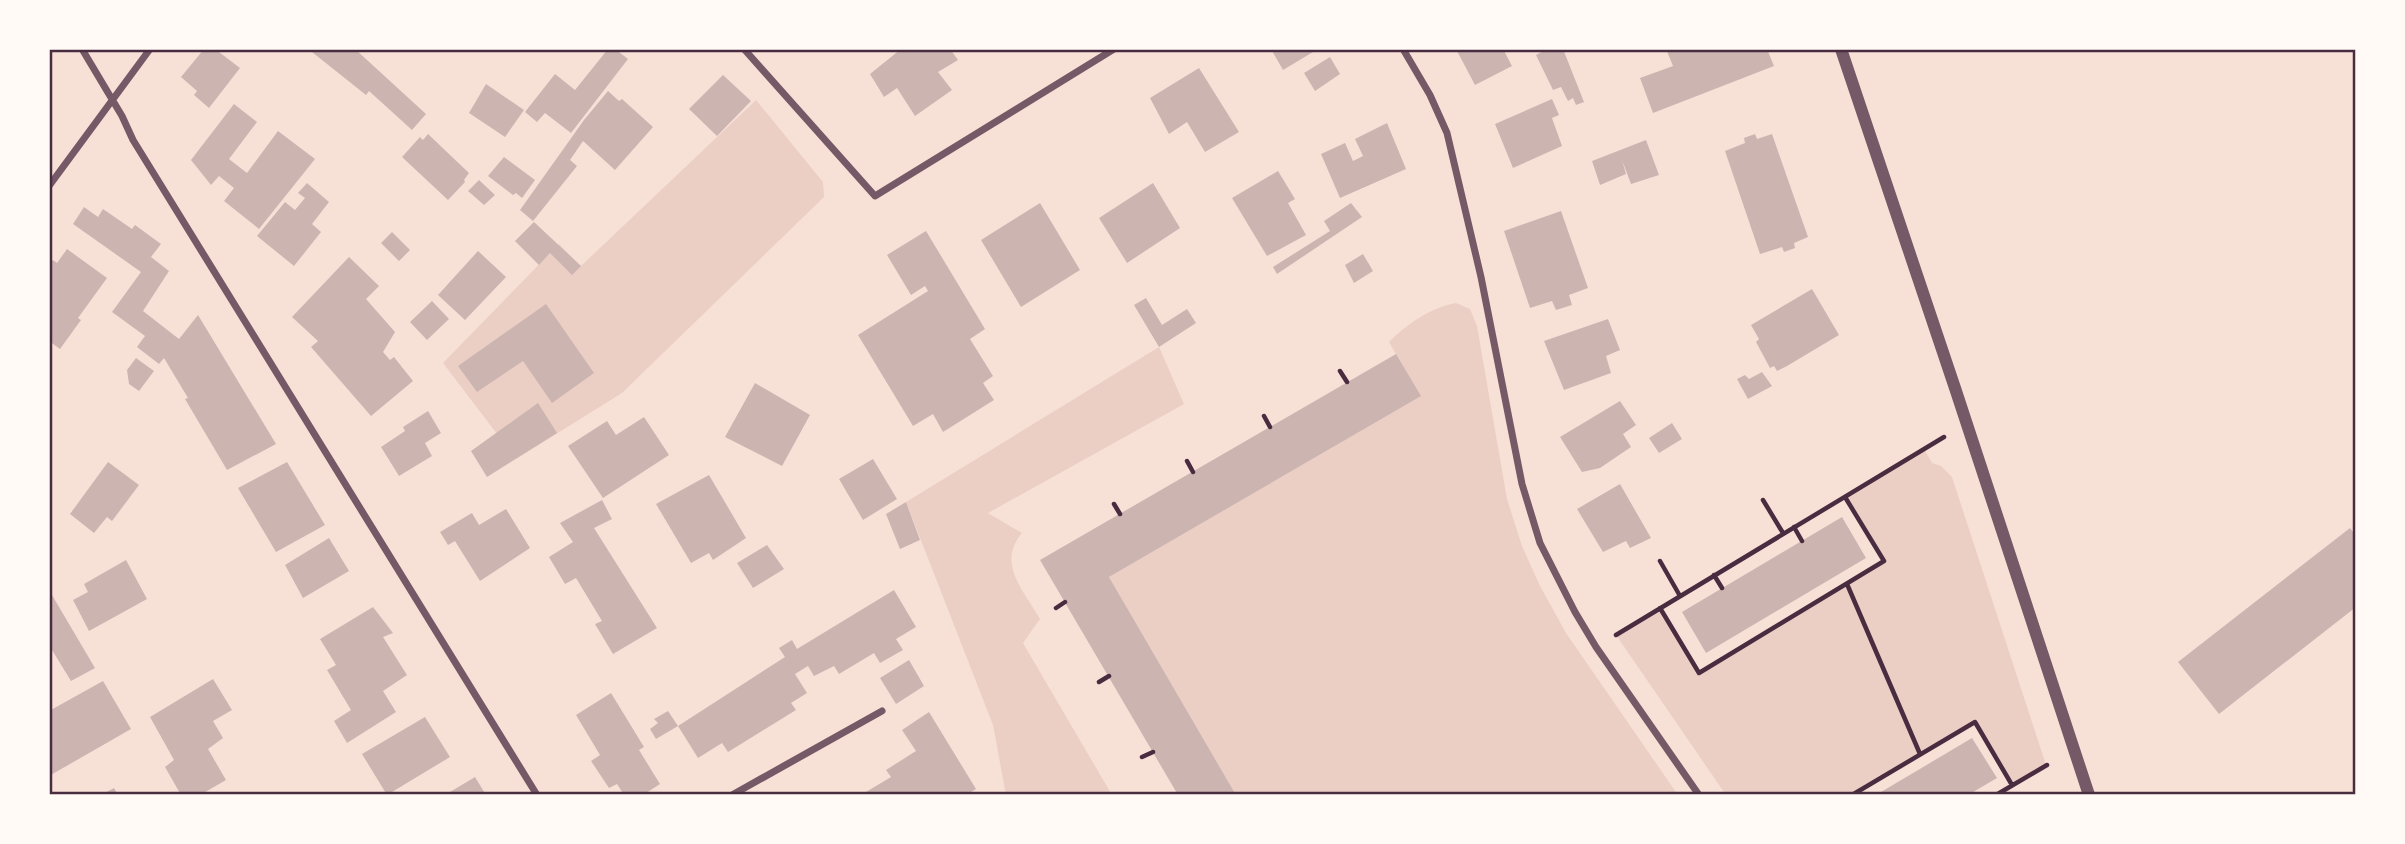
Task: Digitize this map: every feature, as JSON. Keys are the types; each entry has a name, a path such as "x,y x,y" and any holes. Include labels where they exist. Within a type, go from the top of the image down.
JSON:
{"street":[{"path":"82,49 122,116 133,140 537,795"},
{"path":"49,186 150,49"},
{"path":"744,49 874,196 1114,49"},
{"path":"1403,49 1430,95 1447,133 1481,277 1522,484 1540,543 1596,647 1699,795"},
{"path":"1841,49 2089,795"},
{"path":"732,795 882,711"}],"path":[{"path":"1340,371 1347,382"},
{"path":"1264,416 1270,427"},
{"path":"1616,635 1944,437"},
{"path":"1188,461 1193,472"},
{"path":"1660,608 1699,673 1884,561 1845,497"},
{"path":"1763,499 1783,533"},
{"path":"1114,504 1120,514"},
{"path":"1794,527 1802,541"},
{"path":"1660,561 1680,596"},
{"path":"1714,575 1722,588"},
{"path":"1847,584 1920,754"},
{"path":"1056,608 1065,602"},
{"path":"1099,682 1109,676"},
{"path":"1852,795 1975,722 2012,785"},
{"path":"1142,757 1153,752"},
{"path":"1996,795 2047,765"}],"shaded area":[{"path":"756,100 823,182 824,197 622,393 516,459 443,363 559,244 581,266"},
{"path":"1456,303 1470,309 1477,326 1507,499 1522,546 1540,586 1566,633 1678,795 1236,795 1109,577 1420,396 1389,342 1403,329 1437,308"},
{"path":"1159,347 1184,404 988,513 1022,533 1015,544 1012,566 1020,587 1040,619 1023,643 1112,795 1006,795 993,725 906,502"},
{"path":"1924,449 1932,463 1941,466 1952,477 2046,765 2012,785 1975,722 1852,795 1726,795 1616,635 1660,608 1699,673 1884,561 1845,497"}],"building":[{"path":"204,49 215,49 240,68 209,108 194,95 197,91 181,77"},
{"path":"315,49 355,49 426,114 412,130 369,91 366,95 312,52"},
{"path":"608,49 615,49 628,59 571,133 545,113 537,122 525,112 555,74 575,90"},
{"path":"901,49 950,49 958,60 938,72 952,90 915,116 897,88 884,97 870,74"},
{"path":"1271,49 1318,49 1283,70"},
{"path":"1456,49 1503,49 1512,66 1475,85"},
{"path":"1547,49 1563,49 1584,102 1576,105 1573,98 1568,101 1561,87 1553,90 1536,55"},
{"path":"1666,49 1767,49 1774,66 1653,113 1640,78 1673,66"},
{"path":"1330,57 1340,74 1315,91 1304,73"},
{"path":"1199,68 1239,132 1205,152 1187,122 1169,134 1150,98"},
{"path":"723,75 751,101 717,136 689,109"},
{"path":"486,84 524,110 505,137 469,113"},
{"path":"608,91 619,101 622,99 653,127 615,170 583,141 570,160 577,166 533,221 520,210"},
{"path":"1552,99 1559,115 1552,118 1562,146 1513,168 1495,124"},
{"path":"234,104 257,122 229,159 247,173 278,131 315,159 259,229 224,201 234,188 219,176 211,185 191,160"},
{"path":"1387,123 1406,169 1340,198 1321,154 1345,143 1353,161 1363,156 1355,139"},
{"path":"428,134 469,173 465,182 448,200 402,157 420,137 423,140"},
{"path":"1755,134 1757,139 1772,134 1808,237 1794,243 1795,248 1784,252 1782,247 1760,254 1725,151 1745,143 1744,138"},
{"path":"1646,140 1659,175 1631,184 1622,160 1626,174 1600,185 1592,161"},
{"path":"504,157 535,180 522,198 516,193 513,195 488,176"},
{"path":"1278,171 1295,199 1288,203 1306,235 1267,256 1232,198"},
{"path":"479,180 495,195 484,205 468,191"},
{"path":"307,183 329,202 312,224 321,232 294,266 257,236 285,202 295,210 305,198 298,193"},
{"path":"1153,183 1180,228 1127,263 1099,218"},
{"path":"1040,203 1080,270 1021,307 981,240"},
{"path":"1351,203 1362,217 1277,274 1273,267 1330,231 1324,221"},
{"path":"84,207 98,217 103,209 132,229 135,225 161,244 151,257 169,271 143,311 179,339 198,315 276,444 227,470 164,358 159,364 137,347 145,336 112,312 141,272 73,224"},
{"path":"1561,211 1588,288 1569,295 1572,305 1556,310 1552,301 1530,308 1504,231"},
{"path":"534,222 581,266 572,275 550,253 539,265 515,241"},
{"path":"926,231 985,329 970,339 993,376 983,383 994,400 943,432 933,414 913,426 858,335 928,291 925,286 911,295 887,255"},
{"path":"392,232 410,250 399,261 381,243"},
{"path":"67,249 107,278 78,318 81,320 60,349 49,341 49,265 53,260 57,263"},
{"path":"478,251 506,277 465,320 438,295"},
{"path":"1363,254 1373,271 1354,283 1345,265"},
{"path":"349,257 379,286 366,299 395,332 383,352 390,360 394,357 413,381 371,416 311,347 318,341 292,317"},
{"path":"1812,289 1839,335 1777,371 1774,366 1770,368 1756,342 1759,339 1751,325"},
{"path":"1146,298 1162,325 1187,309 1196,323 1159,347 1134,305"},
{"path":"432,301 449,319 427,340 410,322"},
{"path":"546,304 594,373 552,403 523,361 477,392 458,366"},
{"path":"1608,319 1620,350 1606,356 1611,373 1564,390 1544,341"},
{"path":"1396,354 1421,396 1109,577 1236,795 1178,795 1040,560"},
{"path":"136,358 154,371 139,391 129,384 127,370"},
{"path":"1762,372 1772,386 1748,399 1737,379 1745,375 1749,379"},
{"path":"755,383 810,415 782,466 725,437"},
{"path":"1620,401 1636,425 1623,434 1631,447 1600,468 1582,472 1560,437"},
{"path":"538,403 557,433 487,477 471,451"},
{"path":"428,411 441,433 425,443 432,456 399,476 381,447 405,431 403,427"},
{"path":"644,417 669,455 603,498 568,446 607,421 616,435"},
{"path":"1672,423 1682,439 1659,453 1649,438"},
{"path":"873,459 897,499 863,520 839,479"},
{"path":"108,462 139,485 112,521 107,517 94,533 70,514"},
{"path":"287,462 325,525 276,552 238,488"},
{"path":"709,475 746,538 713,560 709,553 691,563 656,504"},
{"path":"1620,484 1651,538 1630,548 1626,541 1603,552 1577,509"},
{"path":"602,500 612,519 594,528 657,628 613,654 595,624 602,621 576,578 565,584 549,557 573,542 560,523"},
{"path":"906,502 920,540 900,549 886,514"},
{"path":"506,509 530,548 480,581 455,541 448,545 440,532 472,513 479,525"},
{"path":"1842,517 1866,558 1706,653 1682,612"},
{"path":"2350,528 2356,536 2356,607 2219,714 2178,662"},
{"path":"329,538 349,571 303,598 285,565"},
{"path":"767,545 784,569 753,588 737,563"},
{"path":"126,560 147,599 89,631 73,600 88,592 84,584"},
{"path":"49,590 95,668 71,681 49,645"},
{"path":"894,590 916,627 896,639 903,650 880,663 874,653 839,674 834,666 814,676 808,666 795,674 807,693 791,703 796,710 728,752 722,743 698,758 678,726 785,657 779,648 792,640 797,649"},
{"path":"373,607 393,633 383,637 407,675 383,691 396,712 347,743 334,721 351,710 327,670 336,665 320,639"},
{"path":"909,660 924,686 896,704 880,678"},
{"path":"213,679 232,710 213,721 223,738 208,749 226,780 200,795 181,795 165,767 174,760 150,717"},
{"path":"103,681 131,729 49,776 49,711"},
{"path":"611,693 644,747 639,750 660,784 643,795 624,795 617,784 609,788 591,761 600,755 576,715"},
{"path":"668,711 678,726 656,739 650,729 658,723 654,719"},
{"path":"929,712 976,789 966,795 861,795 891,777 886,770 916,751 902,730"},
{"path":"425,717 450,757 387,795 362,754"},
{"path":"1972,738 1997,778 1968,795 1876,795"},
{"path":"475,777 486,795 445,795"},
{"path":"114,788 118,795 101,795"}]}
